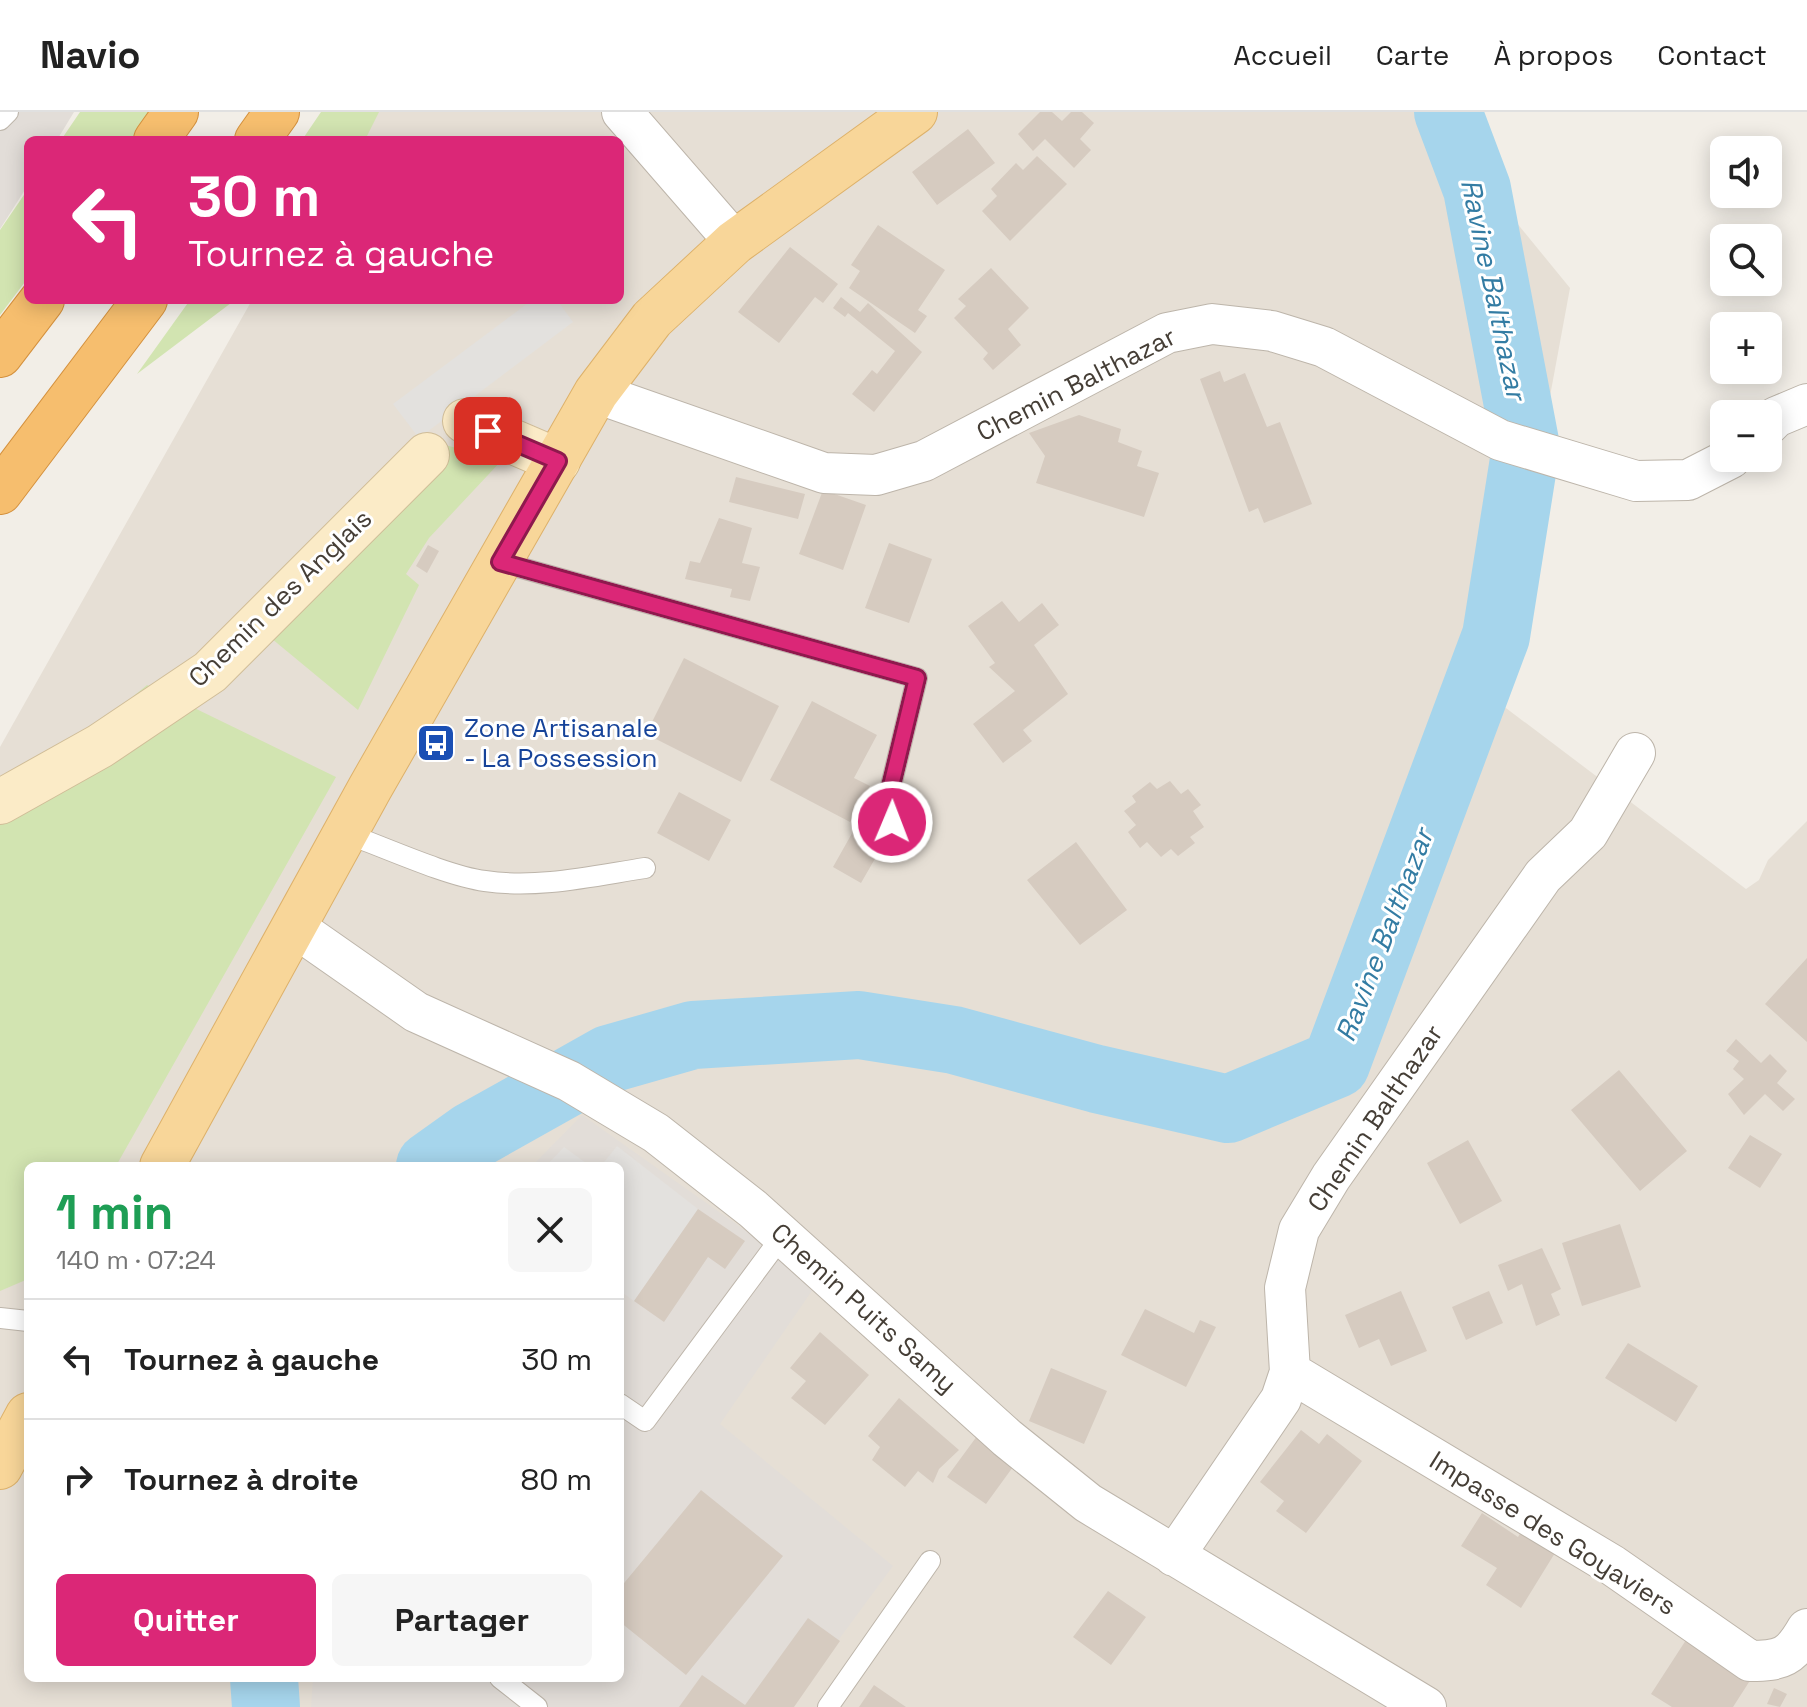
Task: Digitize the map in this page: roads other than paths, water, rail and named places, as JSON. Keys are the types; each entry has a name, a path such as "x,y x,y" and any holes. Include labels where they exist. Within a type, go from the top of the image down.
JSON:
{"highway":[{"path":"159,136 176,112"},
{"path":"260,136 277,112"},
{"path":"0,355 39,304"},
{"path":"0,492 142,304"}],"main road":[{"path":"164,1162 345,833 596,393 652,319 735,242 915,112"},
{"path":"0,1467 24,1422"}],"street":[{"path":"622,112 735,242"},
{"name":"Chemin Balthazar","path":"596,393 824,473 876,475 924,461 1167,333 1212,324 1272,331 1324,347 1500,440 1636,481 1688,480 1710,469"},
{"path":"1782,414 1807,404"},
{"path":"465,421 558,461"},
{"name":"Chemin des Anglais","path":"0,802 100,746 210,672 427,455"},
{"name":"Chemin Balthazar","path":"1174,1556 1281,1399 1290,1372 1285,1288 1299,1230 1331,1177 1543,876 1588,833 1635,753"},
{"name":"Chemin Puits Samy","path":"293,926 416,1012 616,1107 656,1133 783,1235 1018,1447 1088,1503 1426,1707"},
{"name":"Impasse des Goyaviers","path":"1290,1372 1612,1565 1750,1661 1775,1661 1795,1649 1807,1629"}],"lane":[{"path":"0,120 8,112"},
{"path":"500,562 917,678 890,790 892,822"},
{"path":"345,833 481,881 552,882 645,868"},
{"path":"624,1407 645,1421 783,1235"},
{"path":"0,1318 24,1321"},
{"path":"828,1707 930,1561"},
{"path":"505,1682 537,1707"}],"waterway":[{"name":"Ravine Balthazar","path":"436,1162 472,1136 609,1059 693,1035 859,1025 954,1040 1097,1079 1228,1109 1336,1064 1496,636 1526,447 1477,189 1448,112"},
{"name":"Ravine Balthazar","path":"264,1682 266,1707"}],"place":[{"name":"Zone Artisanale - La Possession","path":"436,743"}]}
